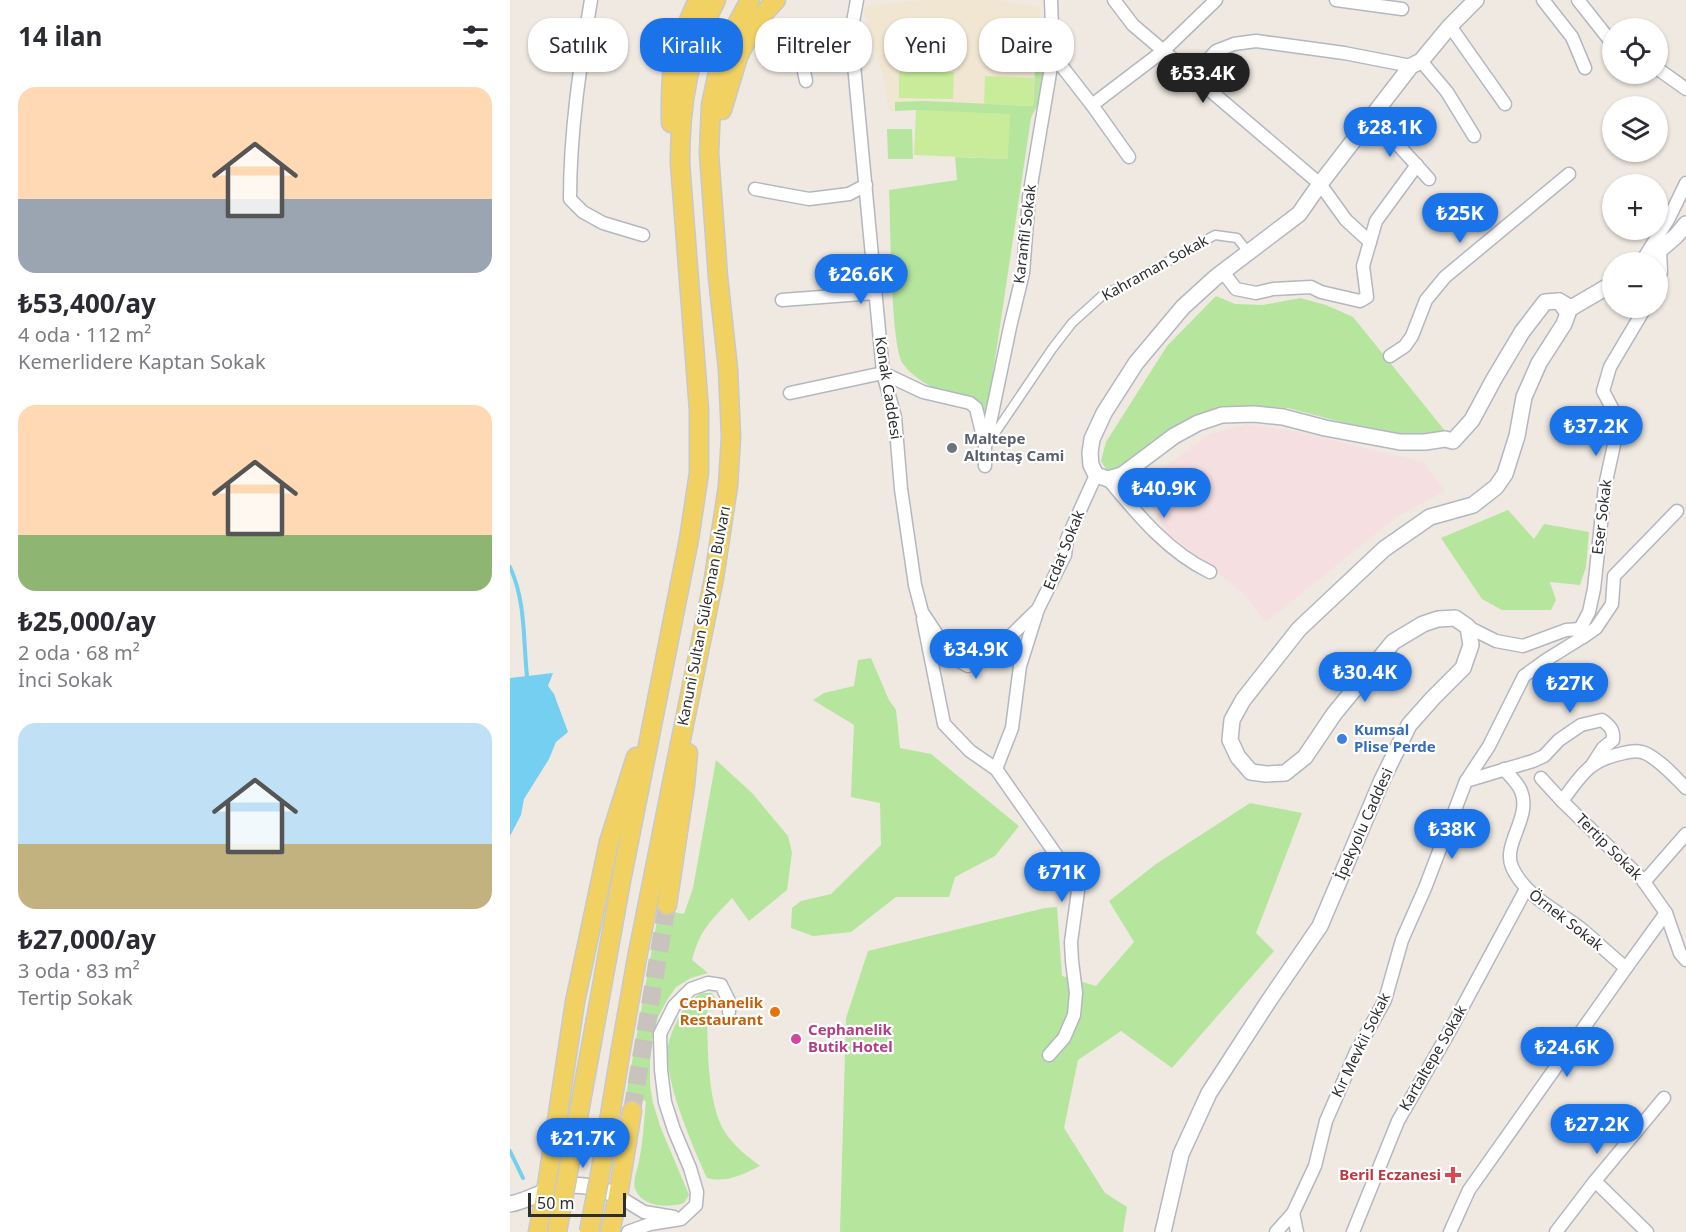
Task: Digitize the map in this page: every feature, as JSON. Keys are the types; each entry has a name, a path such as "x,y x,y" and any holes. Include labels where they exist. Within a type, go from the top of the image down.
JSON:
{"main road":[{"path":"680,163 671,123 671,94 675,61 698,0"},
{"name":"Kanuni Sultan Süleyman Bulvarı","path":"557,1232 621,881 689,539 699,473 699,410 680,163 680,125 690,61 707,16 716,0"},
{"name":"Kanuni Sultan Süleyman Bulvarı","path":"589,1232 637,958 714,578 728,486 731,437 728,369 718,278 709,153 711,105 717,77 737,24 750,0"},
{"path":"712,189 717,138 729,83 738,57 756,22 776,0"},
{"path":"667,905 685,785 694,674"},
{"path":"538,1232 575,1002 609,842 660,687"},
{"path":"610,1232 632,1111"}],"street":[{"path":"591,0 577,88 570,159 570,199 583,212 603,223 642,236"},
{"name":"Konak Caddesi","path":"854,18 857,0"},
{"name":"Karanfil Sokak","path":"1051,0 1052,18"},
{"path":"1114,0 1133,25 1320,184 1346,220 1370,242"},
{"path":"1092,105 1163,51 1216,0"},
{"path":"1336,0 1402,9"},
{"path":"1210,572 1196,565 1169,545 1091,465 1092,438 1104,413 1136,363 1183,307 1223,272 1299,214 1371,116 1416,63 1476,0"},
{"path":"1543,0 1572,37 1585,68"},
{"path":"1578,0 1602,30"},
{"path":"1450,26 1505,104"},
{"path":"1193,76 1216,51 1234,44 1256,41 1416,63 1447,92 1474,136"},
{"path":"804,72 806,81"},
{"name":"Konak Caddesi","path":"855,72 883,373 895,417 901,489 915,585 922,612 952,657 968,666 990,656 1038,609"},
{"name":"Karanfil Sokak","path":"985,466 985,447 1023,273 1029,197 1050,72"},
{"path":"1066,72 1129,157"},
{"path":"1668,76 1686,89"},
{"path":"1371,116 1430,179"},
{"path":"1223,272 1236,289 1256,293 1273,289 1311,287 1360,302 1367,297 1363,266 1376,221 1417,165"},
{"path":"1390,356 1405,346 1412,336 1426,300 1445,277 1569,174"},
{"path":"1650,252 1686,183"},
{"path":"755,189 809,199 849,194 866,185"},
{"path":"1657,252 1686,224"},
{"name":"Kahraman Sokak","path":"985,447 1072,323 1104,294 1126,285 1215,236 1237,238 1248,252"},
{"path":"1102,477 1122,475 1174,436 1198,423 1222,415 1254,414 1283,417 1325,428 1400,442 1445,439 1453,441 1472,420 1522,332 1545,302 1558,301 1571,308 1602,290"},
{"path":"782,300 875,292"},
{"path":"1558,301 1568,313 1564,324 1539,363 1524,397 1517,436 1505,474 1496,487 1473,504 1430,517 1384,549 1299,629 1243,700 1232,720 1230,740 1238,757 1251,772 1285,773 1305,757 1334,714 1393,642 1423,624 1438,619 1455,618 1496,641 1522,646 1566,630 1582,633"},
{"name":"Eser Sokak","path":"1582,633 1594,589 1605,486 1615,440 1616,425 1612,408 1604,391 1610,367 1640,318"},
{"path":"790,393 883,373 923,392 970,403 976,408 985,447"},
{"name":"Ecdat Sokak","path":"996,769 1012,728 1020,666 1038,609 1065,555 1067,538 1102,477"},
{"name":"Kır Mevkii Sokak","path":"1276,1232 1293,1214 1315,1166 1330,1111 1356,1052 1385,1000 1402,940 1425,888 1466,781 1489,746 1524,676 1582,633 1596,628 1612,604 1614,576 1677,511"},
{"path":"922,612 944,724 970,751 996,769 1057,856 1078,891 1071,942 1076,993 1074,1015 1064,1038 1049,1055"},
{"name":"İpekyolu Caddesi","path":"1163,1232 1181,1154 1209,1093 1320,926 1377,790 1409,725 1463,668 1471,645 1468,627"},
{"path":"1466,781 1533,761 1544,756 1559,740 1581,725 1602,720 1614,732 1613,740 1562,801"},
{"path":"1592,765 1606,757 1632,751 1645,752 1686,788"},
{"name":"Örnek Sokak","path":"1504,769 1520,789 1524,800 1523,813 1509,856 1512,867 1526,889 1580,928 1626,968"},
{"name":"Tertip Sokak","path":"1541,777 1562,801 1644,882 1666,913 1684,953"},
{"path":"1644,882 1686,834"},
{"name":"Kartaltepe Sokak","path":"1353,1232 1398,1121 1526,889"},
{"path":"1450,1232 1469,1190 1666,913"},
{"path":"628,1232 650,1224 681,1218 696,1205 697,1192 690,1168 665,1102 660,1034 674,1006 691,989 708,983 721,985 729,1002 729,1012"},
{"path":"1556,1232 1594,1181 1664,1098"},
{"path":"1594,1181 1647,1232"},
{"path":"510,1204 559,1187 584,1186 609,1192 645,1212 681,1218"},
{"path":"1293,1214 1297,1232"}],"shaded area":[{"path":"927,0 999,0 1040,8 1040,18 979,18 979,72 1041,72 1031,118 916,110 889,111 885,82 872,38 872,18 866,18 863,8 879,4"},
{"path":"1247,424 1298,432 1423,462 1445,491 1398,516 1266,622 1243,593 1167,532 1145,498 1164,468 1209,434"}],"green space":[{"path":"899,72 954,72 953,99 899,98"},
{"path":"1035,72 1043,72 1042,95 1031,118 986,420 979,404 928,385 903,364 899,353 893,309 889,190 957,180 955,157 1008,159 916,110 895,111 895,102 925,101 1033,106"},
{"path":"985,76 1034,78 1033,106 984,104"},
{"path":"916,110 1010,114 1008,159 914,155"},
{"path":"887,129 912,129 913,159 888,159"},
{"path":"1216,296 1235,304 1263,305 1300,298 1326,305 1353,317 1446,432 1422,437 1379,432 1288,408 1231,406 1193,418 1152,441 1120,471 1106,469 1101,461 1106,442 1167,346"},
{"path":"1508,510 1534,539 1544,524 1589,532 1586,567 1580,585 1550,582 1556,600 1551,610 1502,610 1482,599 1441,538"},
{"path":"871,658 889,700 896,710 900,748 931,754 1019,826 995,856 955,877 949,897 896,897 851,932 813,936 791,928 792,908 801,901 831,894 881,845 880,803 851,797 854,725 813,700 824,693 854,686 858,660"},
{"path":"716,760 752,793 788,836 792,853 787,890 749,921 732,898 712,920 699,940 692,960 708,973 691,978 676,987 658,1017 652,1040 650,1062 653,1103 660,1126 689,1195 684,1203 671,1206 656,1205 644,1200 634,1186 640,1158 646,1101 626,1096 659,909 684,914 693,888"},
{"path":"1250,803 1302,813 1256,933 1274,951 1172,1068 1121,1031 1078,1060 1064,1128 1105,1193 1127,1207 1123,1232 840,1232 846,1018 868,951 1057,907 1062,976 1096,986 1134,942 1109,901 1156,864"},
{"path":"702,993 712,993 719,1010 707,1011 708,1059 712,1095 721,1126 729,1138 760,1166 721,1180 707,1178 694,1149 674,1094 668,1060 668,1046 673,1029 690,1001"}],"water":[{"path":"553,673 548,686 554,694 568,732 556,742 549,759 524,799 521,815 510,836 510,678"}],"waterway":[{"path":"510,567 519,594 527,676"},
{"path":"510,1151 523,1178"}],"tunnel":[{"path":"632,1111 667,905"}],"place":[{"name":"Maltepe Altıntaş Cami","path":"952,448"},
{"name":"Kumsal Plise Perde","path":"1342,739"},
{"name":"Cephanelik Restaurant","path":"775,1012"},
{"name":"Cephanelik Butik Hotel","path":"796,1039"},
{"name":"Beril Eczanesi","path":"1453,1175"}]}
